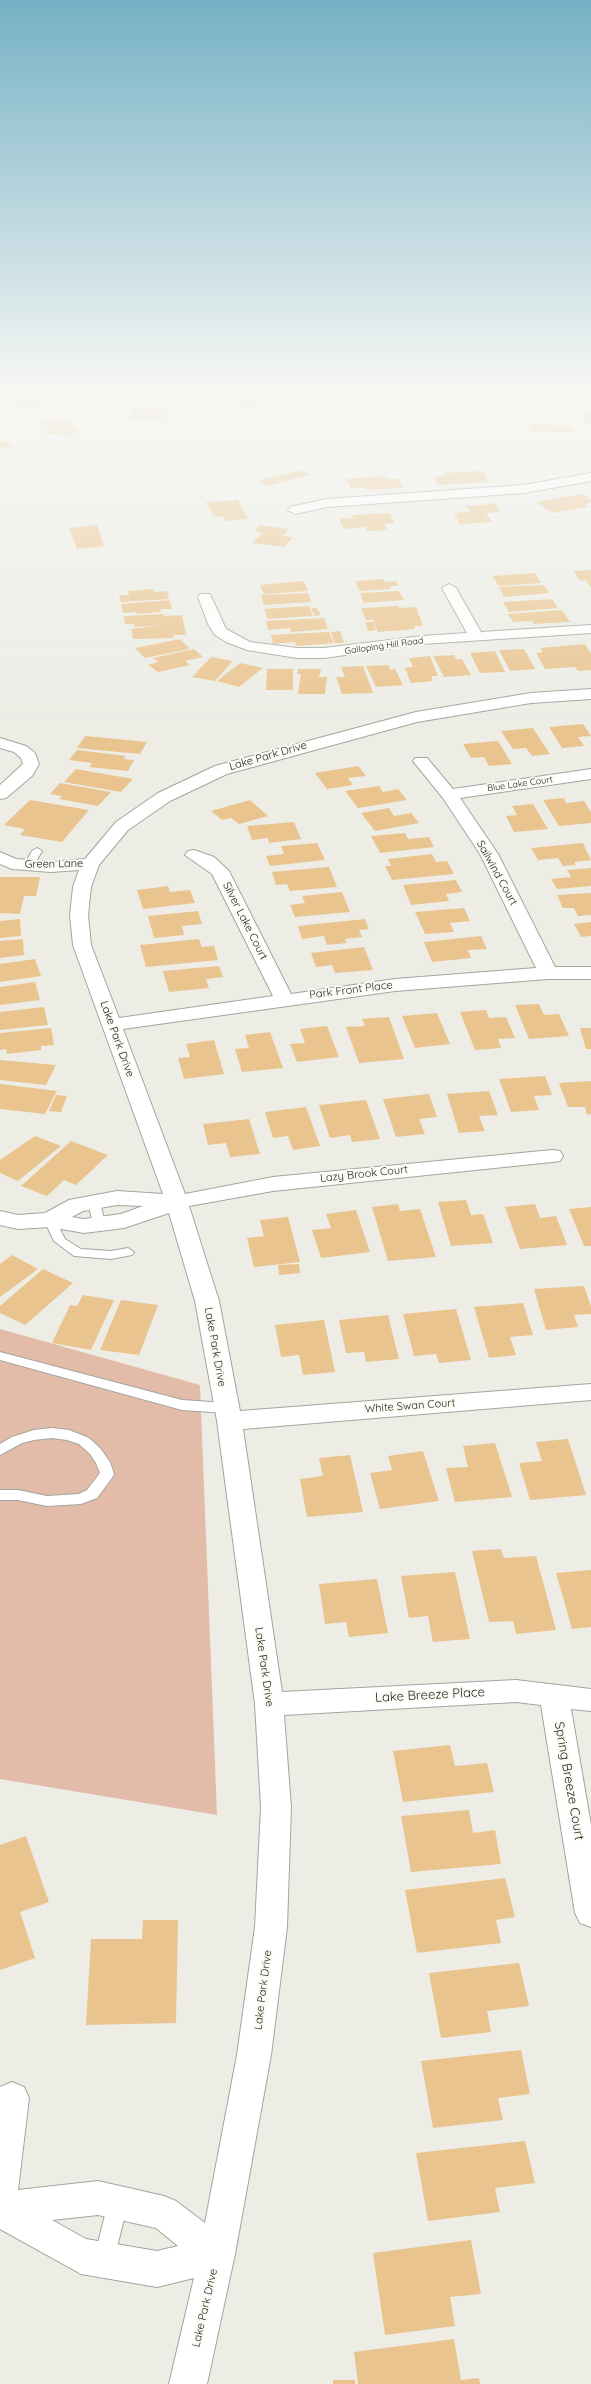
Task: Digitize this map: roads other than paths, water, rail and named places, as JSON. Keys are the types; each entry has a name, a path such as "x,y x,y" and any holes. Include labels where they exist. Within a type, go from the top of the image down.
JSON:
{"street":[{"path":"295,510 328,502 357,500"},
{"path":"449,588 476,636"},
{"name":"Galloping Hill Road","path":"206,597 214,624 220,632 231,640 247,646 271,650 324,653 398,643 476,636 591,629"},
{"name":"Lake Park Drive","path":"188,2384 217,2254 254,2056 271,1927 276,1807 269,1704 227,1414 207,1301 177,1202 82,945 78,915 82,887 90,864 122,826 164,797 221,770 416,717 531,698 591,694"},
{"path":"0,743 20,749 29,756 31,764 26,772 0,794"},
{"name":"Sailwind Court","path":"421,761 449,795 489,854 548,973"},
{"name":"Blue Lake Court","path":"449,795 591,774"},
{"name":"Green Lane","path":"0,853 21,850 51,867 90,864"},
{"name":"Silver Lake Court","path":"194,855 208,861 220,871 284,999"},
{"name":"Green Lane","path":"0,857 12,864 33,858"},
{"name":"Park Front Place","path":"112,1025 284,999 395,985 548,973 591,973"},
{"name":"Lazy Brook Court","path":"177,1202 273,1184 552,1156"},
{"path":"50,1220 77,1205 117,1198 177,1202"},
{"path":"0,1218 18,1222 50,1220 84,1226 124,1221 177,1202"},
{"name":"White Swan Court","path":"227,1414 591,1392"},
{"name":"Lake Breeze Place","path":"269,1704 516,1691 591,1700"},
{"name":"Spring Breeze Court","path":"554,1696 591,1913"},
{"path":"0,2196 12,2098"},
{"path":"0,2209 98,2198 118,2202 164,2213 217,2254"},
{"path":"0,2209 82,2256 157,2269 217,2254"}],"lane":[{"path":"94,1202 100,1224"},
{"path":"50,1220 60,1242 78,1253 111,1255 128,1252"},
{"path":"0,1356 182,1405 227,1414"},
{"path":"0,1450 17,1440 34,1435 52,1433 69,1434 84,1440 95,1451 103,1462 106,1474 92,1494 81,1500 47,1501 18,1496 0,1496"},
{"path":"103,2260 118,2202"}]}
